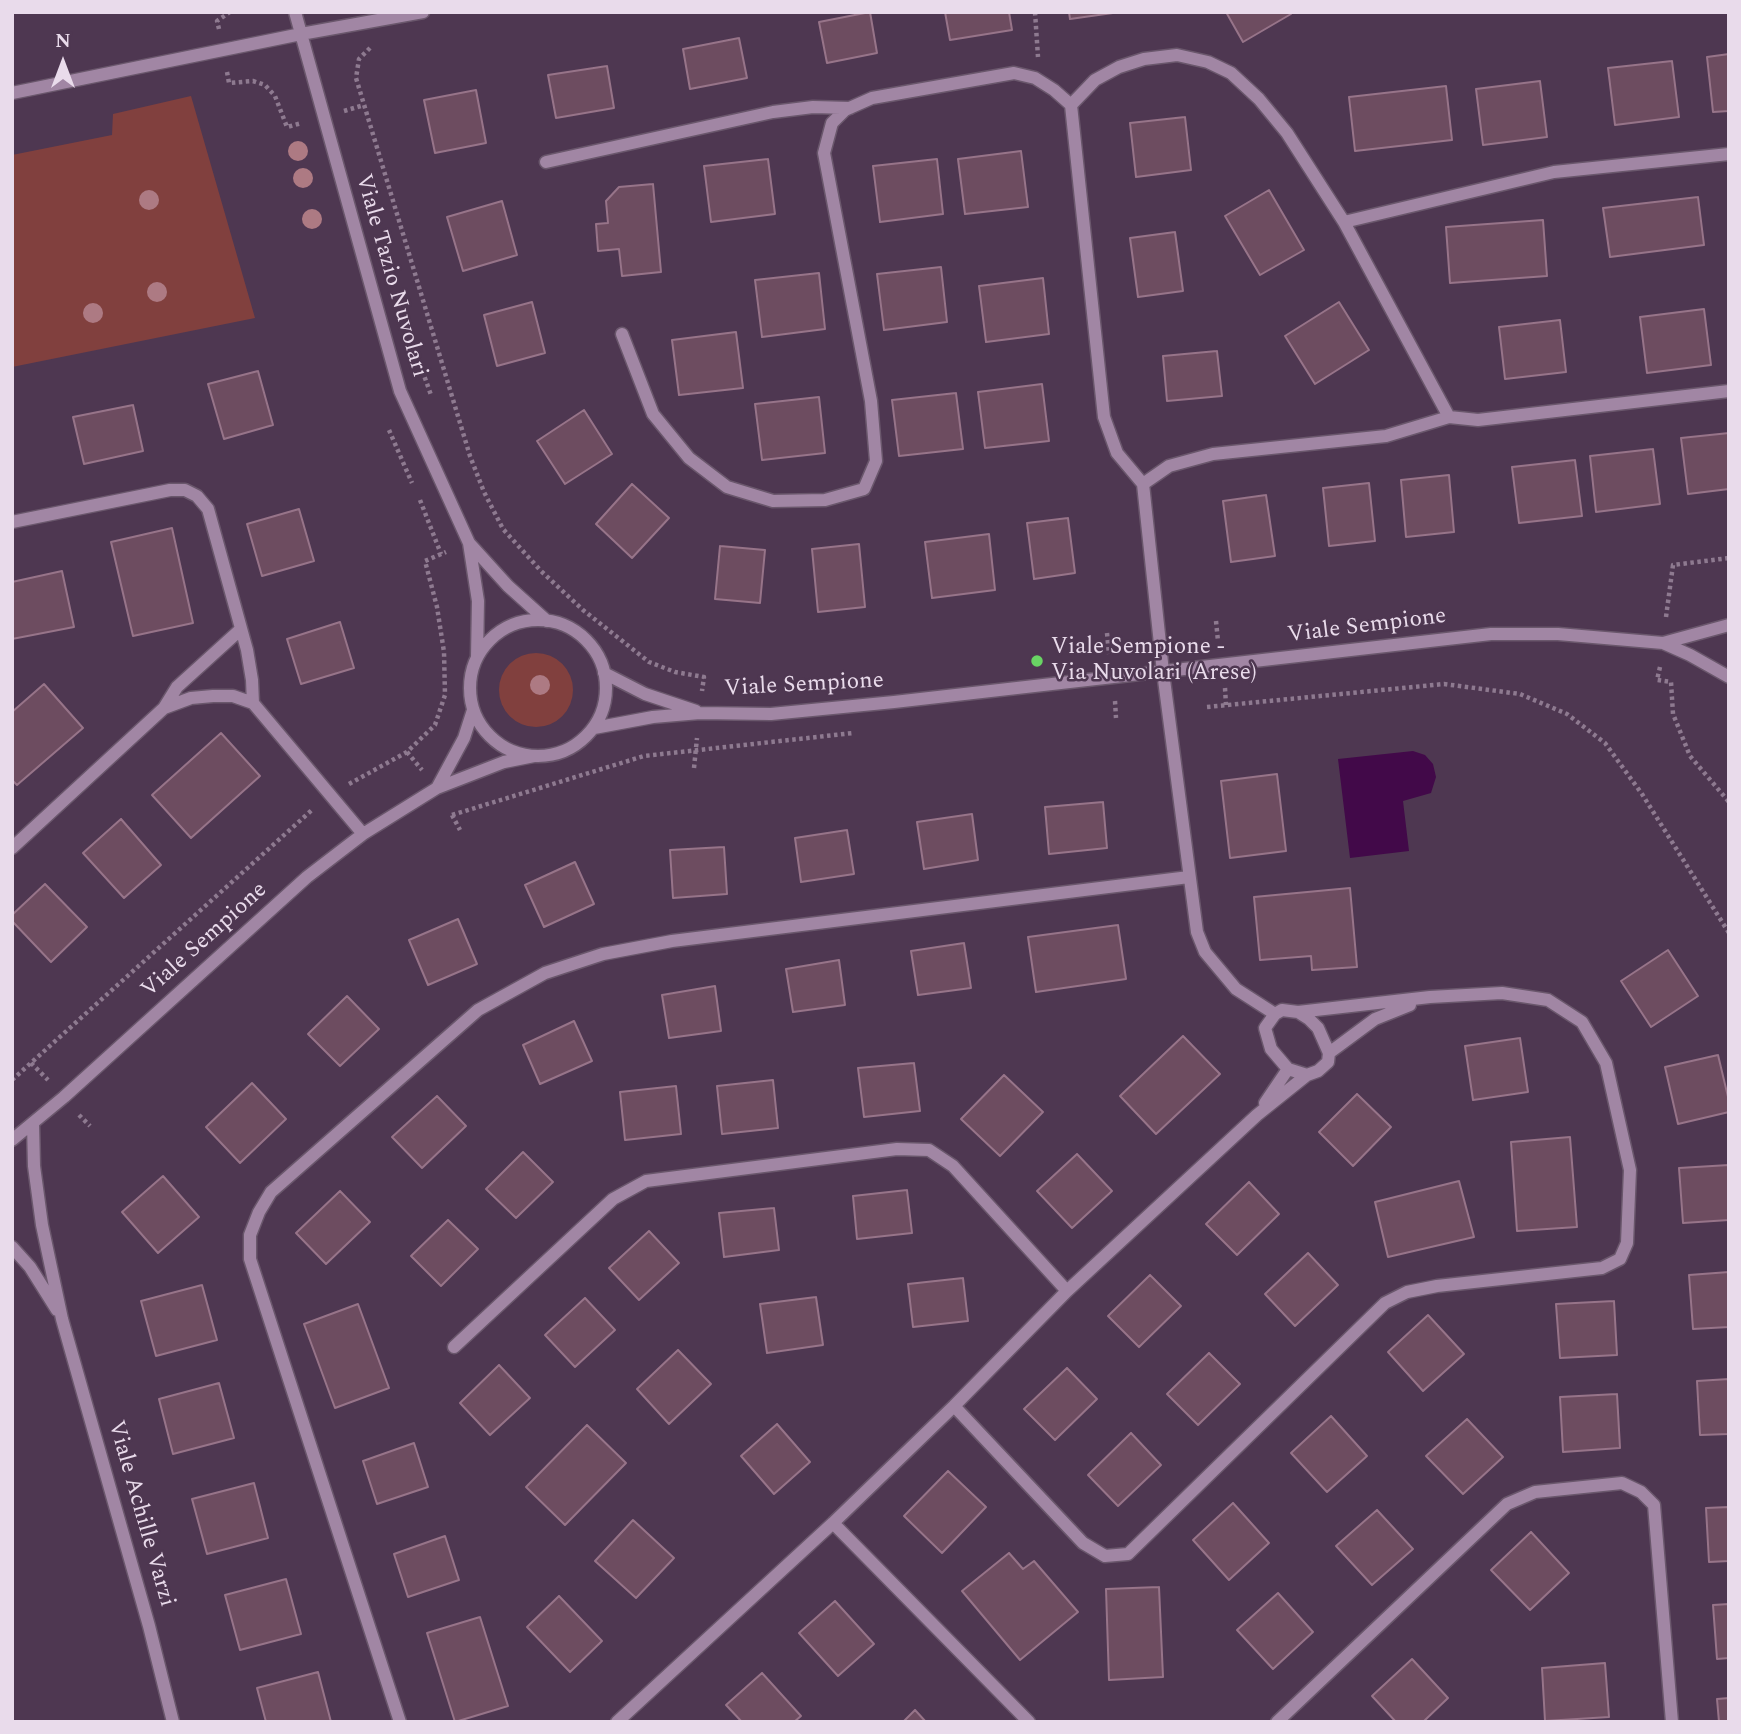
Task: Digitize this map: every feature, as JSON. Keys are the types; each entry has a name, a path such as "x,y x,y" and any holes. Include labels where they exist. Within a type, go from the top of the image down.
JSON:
{"street":[{"name":"Viale Tazio Nuvolari","path":"296,12 400,391 469,543 478,601 477,657"},
{"path":"12,93 423,12"},
{"path":"1071,105 1095,80 1119,67 1144,59 1177,55 1208,62 1231,73 1259,99 1287,133 1344,222 1449,417"},
{"path":"622,334 653,414 690,458 727,487 774,500 825,500 864,489 876,461 871,401 824,153 832,123 845,110 873,98 1014,73 1035,78 1071,105 1104,417 1117,453 1143,484 1163,672 1197,932 1205,952 1236,989 1275,1014"},
{"path":"546,162 773,112 813,107 850,108"},
{"path":"1344,222 1554,172 1729,154"},
{"path":"1143,484 1169,466 1213,454 1386,436 1449,417 1478,420 1729,391"},
{"path":"12,522 170,490 184,490 197,496 208,509 252,680 253,703"},
{"name":"Viale Tazio Nuvolari","path":"469,543 508,586 547,621"},
{"path":"526,621 547,621 567,626 584,638 597,654 604,673 606,692 594,728 582,740 568,750 534,757 514,752 496,743 482,728 473,710 469,692 477,657 489,640 506,628 526,621"},
{"name":"Viale Sempione","path":"1663,643 1729,625"},
{"path":"12,848 164,708 177,687 240,629"},
{"name":"Viale Sempione","path":"594,728 653,717 700,713 771,714 1491,634 1558,634 1663,643 1729,677"},
{"name":"Viale Sempione","path":"604,673 645,694 700,713"},
{"path":"164,708 191,698 212,696 233,696 253,703 363,834"},
{"name":"Viale Sempione","path":"437,788 464,738 473,710"},
{"name":"Viale Sempione","path":"12,1140 307,877 363,834 437,788 503,762 534,757"},
{"path":"400,1722 250,1258 250,1235 271,1192 478,1010 545,973 603,954 671,941 1189,877"},
{"path":"954,1406 1083,1543 1105,1556 1128,1554 1385,1303 1407,1292 1437,1286 1602,1268 1620,1258 1627,1243 1630,1170 1606,1063 1582,1022 1548,1000 1502,993 1430,997 1298,1012 1282,1010 1275,1014 1265,1028 1266,1040 1278,1060 1289,1069 1307,1075"},
{"path":"1329,1053 1375,1019 1430,997"},
{"path":"617,1722 833,1522 954,1406 1067,1291 1257,1115 1307,1075 1318,1071 1328,1062 1329,1053 1318,1028 1298,1012"},
{"path":"1257,1115 1289,1069"},
{"name":"Viale Achille Varzi","path":"33,1124 34,1166 62,1319 149,1626 173,1722"},
{"path":"454,1348 613,1199 646,1181 897,1149 929,1150 953,1166 1067,1291"},
{"name":"Viale Achille Varzi","path":"12,1247 30,1267 62,1319"},
{"path":"1277,1722 1507,1504 1535,1492 1622,1483 1641,1492 1654,1505 1672,1722"},
{"path":"833,1522 1029,1722"}],"path":[{"path":"218,26 217,20 230,12"},
{"path":"1035,12 1038,53 1035,78"},
{"path":"374,47 368,49 357,66 356,78 470,456 503,529 541,571 583,610 649,662 675,672 704,677"},
{"path":"228,76 229,83 253,81 265,85 275,96 287,127"},
{"path":"350,110 353,122"},
{"path":"417,354 434,404"},
{"path":"1667,615 1673,565 1729,558"},
{"path":"12,1080 331,793 407,752 435,725 446,695 444,652 437,607 425,561"},
{"path":"1650,667 1660,668"},
{"path":"1657,680 1671,682 1673,714 1690,757 1729,802"},
{"path":"1207,707 1444,684 1520,694 1567,714 1605,743 1642,794 1729,933"},
{"path":"1213,691 1238,688"},
{"path":"1115,703 1167,697"},
{"path":"452,816 643,756 858,732"},
{"path":"32,1063 44,1075"},
{"path":"83,1119 90,1126"}],"shaded area":[{"path":"191,96 255,318 12,367 12,155 112,135 113,114"},
{"path":"529,653 543,653 557,659 567,669 573,690 567,711 557,721 543,727 529,727 515,721 505,711 499,697 499,683 505,669 515,659"},
{"path":"1413,751 1425,755 1433,764 1436,777 1431,793 1403,801 1409,851 1350,858 1338,759"}],"building":[{"path":"870,12 877,53 827,63 819,22"},
{"path":"945,12 1009,12 1012,30 950,40"},
{"path":"1069,12 1120,12 1070,19"},
{"path":"1226,12 1290,12 1291,14 1243,42"},
{"path":"739,38 747,78 690,89 683,49"},
{"path":"1729,54 1729,111 1713,112 1707,57"},
{"path":"1672,61 1679,117 1615,125 1608,68"},
{"path":"607,66 614,108 556,118 548,75"},
{"path":"1540,81 1547,137 1483,145 1476,89"},
{"path":"1446,86 1452,140 1355,151 1349,97"},
{"path":"476,90 486,143 435,153 424,100"},
{"path":"1185,117 1191,170 1136,177 1130,123"},
{"path":"1021,151 1028,207 965,214 958,159"},
{"path":"768,159 775,214 711,222 704,166"},
{"path":"937,159 943,214 880,222 873,166"},
{"path":"653,184 661,272 622,276 619,249 598,251 596,224 608,223 606,201 619,187"},
{"path":"1269,190 1304,250 1260,275 1225,216"},
{"path":"1698,197 1704,245 1610,257 1603,208"},
{"path":"502,201 517,255 463,271 447,217"},
{"path":"1543,220 1547,276 1450,283 1446,227"},
{"path":"1175,232 1183,291 1138,297 1130,238"},
{"path":"941,267 947,322 884,330 877,274"},
{"path":"819,273 825,329 762,337 755,280"},
{"path":"1043,278 1049,334 986,342 979,286"},
{"path":"532,302 545,353 497,366 484,315"},
{"path":"1339,302 1369,350 1315,384 1285,336"},
{"path":"1704,309 1711,365 1647,373 1640,317"},
{"path":"1560,320 1566,372 1505,379 1499,327"},
{"path":"736,332 743,388 679,395 672,340"},
{"path":"1217,351 1222,396 1167,401 1163,356"},
{"path":"258,371 273,425 224,439 208,384"},
{"path":"1042,384 1049,441 985,448 978,392"},
{"path":"956,393 963,449 899,456 892,400"},
{"path":"819,397 825,453 762,460 755,404"},
{"path":"133,405 143,451 84,464 73,417"},
{"path":"584,410 612,454 565,484 537,441"},
{"path":"1729,433 1729,489 1688,494 1681,438"},
{"path":"1653,449 1660,504 1596,512 1590,456"},
{"path":"1575,460 1582,516 1519,523 1512,467"},
{"path":"1449,475 1454,532 1406,537 1401,480"},
{"path":"1369,483 1375,541 1329,546 1323,488"},
{"path":"632,484 669,518 632,558 596,524"},
{"path":"1266,495 1275,556 1231,562 1223,501"},
{"path":"299,509 314,561 262,576 247,524"},
{"path":"1068,518 1075,573 1034,579 1027,523"},
{"path":"172,528 193,623 133,636 111,542"},
{"path":"989,534 995,590 932,598 925,542"},
{"path":"859,544 865,607 818,612 812,549"},
{"path":"720,546 765,550 760,603 715,599"},
{"path":"62,571 74,627 12,639 12,582"},
{"path":"340,622 354,668 301,684 287,639"},
{"path":"44,684 83,728 17,785 12,780 12,712"},
{"path":"221,733 260,776 191,838 152,795"},
{"path":"1277,774 1286,851 1230,858 1221,781"},
{"path":"1103,802 1107,848 1049,854 1045,807"},
{"path":"972,814 978,860 924,869 917,822"},
{"path":"121,819 161,865 124,898 83,853"},
{"path":"847,830 854,874 801,882 795,838"},
{"path":"724,847 727,894 673,898 670,850"},
{"path":"575,862 594,904 544,927 525,885"},
{"path":"45,884 87,927 51,962 12,921 12,915"},
{"path":"1350,888 1357,967 1312,970 1311,956 1260,960 1254,897"},
{"path":"458,919 477,964 428,985 409,940"},
{"path":"1118,925 1126,979 1036,992 1028,937"},
{"path":"964,943 971,988 918,995 911,951"},
{"path":"1668,950 1698,996 1651,1027 1621,981"},
{"path":"839,960 845,1005 793,1012 786,969"},
{"path":"715,986 721,1031 669,1038 662,995"},
{"path":"347,996 379,1029 340,1066 308,1034"},
{"path":"574,1021 592,1061 540,1084 523,1045"},
{"path":"1183,1036 1220,1074 1156,1134 1120,1096"},
{"path":"1520,1038 1528,1092 1473,1100 1465,1046"},
{"path":"1718,1055 1729,1112 1678,1124 1665,1067"},
{"path":"914,1063 920,1111 864,1117 858,1068"},
{"path":"1004,1075 1043,1112 1000,1156 961,1119"},
{"path":"773,1080 778,1128 722,1134 717,1086"},
{"path":"252,1083 286,1119 240,1163 206,1127"},
{"path":"676,1086 681,1134 625,1140 620,1092"},
{"path":"1357,1094 1391,1127 1353,1166 1319,1132"},
{"path":"437,1096 466,1126 422,1168 392,1137"},
{"path":"1570,1137 1577,1227 1517,1231 1511,1142"},
{"path":"523,1152 553,1182 516,1218 486,1189"},
{"path":"1077,1154 1112,1191 1072,1228 1037,1191"},
{"path":"1729,1165 1729,1220 1683,1223 1679,1168"},
{"path":"163,1176 199,1217 158,1253 122,1212"},
{"path":"1459,1181 1474,1237 1388,1257 1375,1202"},
{"path":"1249,1182 1279,1214 1237,1255 1206,1224"},
{"path":"907,1190 912,1233 857,1239 853,1196"},
{"path":"340,1191 370,1222 326,1264 296,1233"},
{"path":"774,1208 779,1250 724,1257 719,1213"},
{"path":"448,1220 478,1249 441,1286 411,1256"},
{"path":"649,1231 679,1263 639,1300 609,1268"},
{"path":"1308,1253 1338,1285 1295,1326 1265,1294"},
{"path":"1729,1272 1729,1327 1693,1329 1689,1275"},
{"path":"1150,1275 1181,1306 1139,1347 1108,1316"},
{"path":"963,1278 968,1321 913,1327 908,1284"},
{"path":"202,1285 217,1340 156,1356 141,1301"},
{"path":"816,1297 823,1345 767,1353 760,1304"},
{"path":"585,1298 615,1330 575,1367 545,1335"},
{"path":"1614,1301 1617,1355 1560,1358 1556,1304"},
{"path":"358,1304 389,1388 335,1408 304,1324"},
{"path":"1428,1315 1464,1354 1423,1391 1388,1352"},
{"path":"678,1350 711,1384 669,1424 637,1389"},
{"path":"1209,1353 1240,1384 1198,1425 1167,1394"},
{"path":"499,1365 530,1398 490,1435 460,1403"},
{"path":"1067,1368 1097,1399 1055,1440 1024,1409"},
{"path":"1729,1379 1729,1434 1700,1435 1697,1381"},
{"path":"219,1383 234,1438 173,1454 159,1399"},
{"path":"1617,1394 1620,1448 1563,1452 1560,1397"},
{"path":"1331,1416 1367,1456 1327,1492 1291,1453"},
{"path":"1467,1419 1503,1457 1463,1494 1426,1456"},
{"path":"777,1424 810,1462 774,1494 741,1456"},
{"path":"587,1425 626,1463 565,1525 526,1487"},
{"path":"1131,1433 1161,1465 1118,1506 1088,1475"},
{"path":"414,1443 428,1487 377,1504 363,1461"},
{"path":"948,1471 986,1507 942,1553 904,1516"},
{"path":"254,1483 268,1538 207,1554 192,1499"},
{"path":"1233,1503 1269,1543 1229,1580 1193,1540"},
{"path":"1729,1507 1729,1561 1709,1562 1706,1508"},
{"path":"1377,1510 1413,1549 1372,1585 1336,1546"},
{"path":"633,1520 674,1558 636,1598 595,1561"},
{"path":"1531,1532 1569,1573 1530,1610 1491,1570"},
{"path":"445,1536 459,1580 408,1597 394,1554"},
{"path":"1009,1553 1023,1569 1034,1561 1078,1612 1020,1660 962,1591"},
{"path":"286,1579 301,1634 240,1650 225,1595"},
{"path":"1159,1587 1163,1677 1109,1680 1106,1589"},
{"path":"1278,1593 1313,1632 1273,1669 1237,1630"},
{"path":"559,1596 602,1641 570,1672 527,1627"},
{"path":"835,1601 874,1644 838,1676 799,1633"},
{"path":"1729,1604 1729,1658 1717,1659 1713,1605"},
{"path":"480,1617 508,1706 455,1722 427,1633"},
{"path":"1412,1659 1448,1698 1423,1722 1396,1722 1372,1696"},
{"path":"1605,1663 1609,1717 1545,1721 1542,1668"},
{"path":"318,1672 331,1722 266,1722 257,1688"},
{"path":"762,1673 801,1716 794,1722 742,1722 726,1705"},
{"path":"1729,1698 1729,1722 1719,1722 1717,1699"},
{"path":"915,1710 926,1722 903,1722"}],"place":[{"name":"Viale Sempione - Via Nuvolari (Arese)","path":"1037,661"}]}
